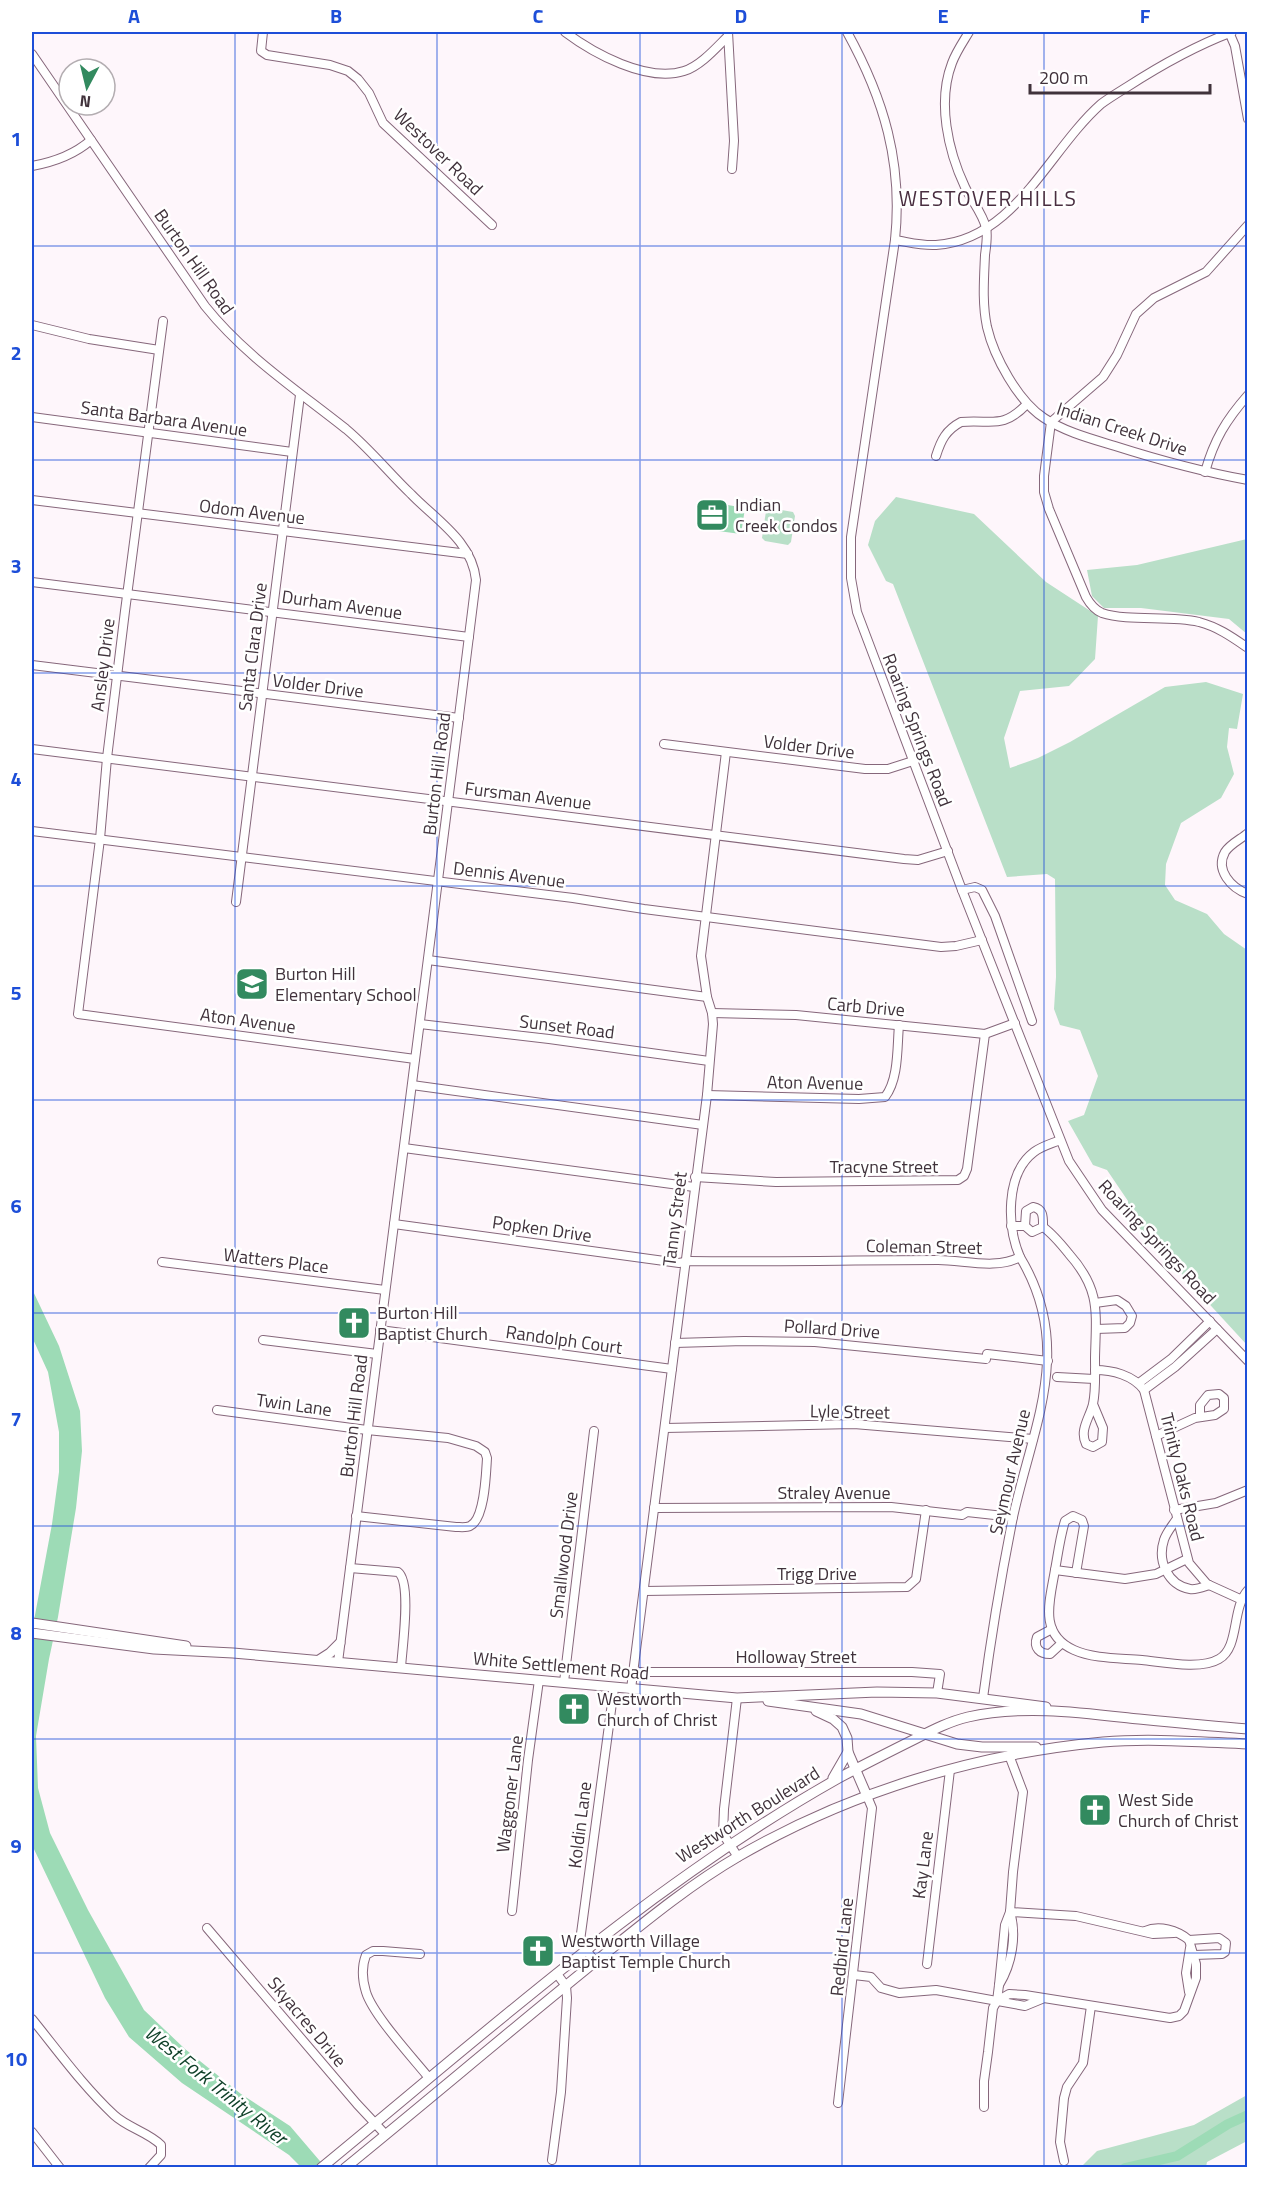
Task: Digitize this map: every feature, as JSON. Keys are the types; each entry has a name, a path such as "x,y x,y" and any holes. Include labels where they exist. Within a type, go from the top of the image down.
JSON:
{"main road":[{"name":"White Settlement Road","path":"32,1623 232,1653"},
{"name":"White Settlement Road","path":"32,1633 154,1649 317,1660 737,1698 877,1692 937,1694 1034,1704 1066,1712"},
{"path":"317,1660 330,1653 340,1643"},
{"path":"754,1698 861,1714 957,1744 982,1747 1052,1748"},
{"path":"802,1706 833,1719 842,1727 847,1738 848,1752 854,1770 867,1796"},
{"name":"Westworth Boulevard","path":"321,2168 557,1974 667,1887 729,1844 828,1784 924,1734 953,1721 992,1713 1066,1712 1248,1729"},
{"path":"1167,1722 1167,1740"},
{"name":"Westworth Boulevard","path":"345,2168 595,1962 684,1893 738,1857 830,1810 950,1770 1008,1755 1052,1748 1123,1741 1167,1740 1248,1744"},
{"path":"828,1784 838,1772 848,1752"}],"street":[{"name":"Westover Road","path":"263,32 261,51 267,55 330,65 348,71 358,79 369,93 383,123 492,225"},
{"path":"565,32 587,47 629,67 667,74 692,68 728,34"},
{"name":"Roaring Springs Road","path":"847,32 874,83 889,130 897,194 895,240 851,537 851,578 863,632 1060,1140 1075,1172 1102,1210 1248,1362"},
{"name":"Indian Creek Drive","path":"969,32 952,62 946,91 946,118 951,149 964,185 986,228 983,300 987,327 994,349 1027,404 1051,423 1114,446 1205,471 1248,480"},
{"path":"895,240 935,245 970,237 986,228 1014,207 1066,142 1102,104 1177,56 1230,32 1235,46 1248,119"},
{"path":"728,34 734,141 732,169"},
{"name":"Burton Hill Road","path":"32,54 218,323 231,337 300,395 347,430 380,460 411,495 452,532 468,554 476,580 338,1662"},
{"path":"32,166 63,158 81,149 91,140"},
{"path":"1248,225 1206,272 1154,298 1136,314 1117,355 1103,377 1051,423 1044,476 1044,492 1053,519 1090,604 1103,613 1205,624 1227,634 1248,648"},
{"name":"Ansley Drive","path":"78,1014 100,839 117,675 163,321"},
{"path":"32,326 89,339 159,350"},
{"name":"Santa Clara Drive","path":"236,902 300,395"},
{"path":"1205,471 1215,441 1230,415 1248,395"},
{"path":"936,456 941,440 961,422 1007,421 1015,417 1027,404"},
{"name":"Santa Barbara Avenue","path":"32,417 292,452"},
{"name":"Odom Avenue","path":"32,500 468,554"},
{"name":"Durham Avenue","path":"32,582 469,637"},
{"name":"Volder Drive","path":"32,664 459,718"},
{"name":"Volder Drive","path":"664,744 865,769 888,769 913,761"},
{"name":"Fursman Avenue","path":"32,749 918,860 948,851"},
{"name":"Tanny Street","path":"631,1689 707,1095 713,1024 712,1012 706,997 701,956 726,752"},
{"name":"Dennis Avenue","path":"32,831 573,898 941,947 982,940"},
{"path":"1248,833 1226,851 1222,865 1225,876 1234,887 1248,894"},
{"path":"962,890 975,887 982,890 994,916 1032,1021"},
{"path":"428,960 706,997"},
{"name":"Carb Drive","path":"712,1012 796,1015 986,1034 1015,1023"},
{"name":"Aton Avenue","path":"78,1014 415,1059"},
{"name":"Sunset Road","path":"420,1024 709,1061"},
{"name":"Aton Avenue","path":"707,1095 859,1099 885,1097 895,1072 899,1025"},
{"name":"Tracyne Street","path":"695,1177 776,1182 958,1180 964,1176 967,1169 986,1034"},
{"path":"412,1085 703,1125"},
{"path":"1020,1257 1011,1226 1015,1183 1022,1166 1032,1153 1060,1140"},
{"path":"404,1148 694,1187"},
{"path":"1024,1226 1026,1211 1033,1206 1042,1213 1043,1227"},
{"name":"Popken Drive","path":"394,1224 679,1263 686,1262"},
{"path":"1011,1226 1024,1226 1032,1232 1043,1227"},
{"path":"1043,1227 1050,1232 1087,1276 1095,1303 1093,1404 1083,1436 1086,1444 1093,1447 1102,1443 1103,1435 1093,1404"},
{"name":"Coleman Street","path":"686,1262 958,1260 997,1264 1020,1257"},
{"name":"Seymour Avenue","path":"983,1698 989,1647 1014,1517 1045,1388 1048,1361 1047,1333 1043,1314 1032,1279 1020,1257"},
{"name":"Watters Place","path":"162,1262 386,1290"},
{"path":"1095,1303 1117,1300 1126,1306 1132,1316 1125,1328 1096,1329"},
{"path":"1142,1386 1210,1321"},
{"path":"1142,1386 1175,1367 1217,1329"},
{"name":"Randolph Court","path":"380,1330 672,1369"},
{"path":"263,1340 377,1354"},
{"name":"Pollard Drive","path":"675,1343 815,1342 1048,1361"},
{"path":"1057,1377 1119,1374 1142,1386"},
{"name":"Trinity Oaks Road","path":"1142,1386 1187,1559 1209,1585 1240,1599"},
{"name":"Twin Lane","path":"217,1410 367,1430 448,1438 476,1446 485,1452 487,1458 480,1510 478,1518 470,1526 456,1527 356,1516"},
{"path":"1156,1436 1200,1418"},
{"name":"Lyle Street","path":"665,1428 854,1424 1033,1439"},
{"name":"Smallwood Drive","path":"564,1682 594,1431"},
{"path":"1174,1510 1216,1503 1248,1490"},
{"name":"Straley Avenue","path":"654,1508 891,1507 962,1515 967,1512 1014,1517"},
{"name":"Trigg Drive","path":"644,1591 907,1587 916,1579 926,1510"},
{"path":"1076,1573 1084,1526 1082,1520 1073,1516 1068,1517 1065,1521 1048,1606 1052,1629 1062,1643 1080,1652 1162,1662 1210,1663 1226,1654 1230,1646 1240,1599 1248,1590"},
{"path":"1176,1520 1164,1540 1162,1555 1165,1570 1176,1584 1192,1590 1209,1585"},
{"path":"1055,1570 1125,1579 1156,1574 1187,1559"},
{"path":"350,1568 398,1572 402,1575 405,1584 405,1616 401,1668"},
{"path":"1052,1629 1037,1637 1035,1644 1037,1649 1050,1654 1062,1643"},
{"name":"Holloway Street","path":"633,1672 912,1672 940,1674 937,1694"},
{"name":"Waggoner Lane","path":"512,1911 539,1680"},
{"name":"Koldin Lane","path":"586,1951 580,1941 614,1688"},
{"path":"737,1698 723,1809 723,1834 738,1857"},
{"path":"984,2107 987,2052 993,2008 997,2001 1005,1925 1010,1912 1023,1792 1008,1755"},
{"name":"Kay Lane","path":"927,1964 950,1770"},
{"name":"Redbird Lane","path":"838,2103 872,1808 867,1796"},
{"path":"854,1975 871,1977 881,1988 899,1993 936,1990 997,2001 1009,1994 1034,1996 1170,2018 1179,2016 1184,2011 1197,1971 1191,1948 1174,1933 1158,1928 1125,1929 1076,1916 1010,1912"},
{"name":"Skyacres Drive","path":"207,1928 357,2104 386,2134"},
{"path":"586,1951 595,1962"},
{"path":"420,1954 373,1952 366,1955 362,1967 363,1980 370,2001 429,2078"},
{"path":"552,2160 561,2092 566,1986 557,1974"},
{"path":"1064,2161 1060,2142 1064,2098 1067,2086 1083,2063 1090,2006"},
{"path":"32,2019 62,2057 114,2115 161,2145 160,2155 149,2168"},
{"path":"32,2132 34,2140 60,2168"}],"shaded area":[{"path":"896,497 974,514 1046,582 1098,616 1095,659 1069,686 1020,691 1004,738 1010,768 1038,758 1070,742 1165,687 1206,682 1243,694 1237,729 1229,728 1227,747 1234,774 1221,798 1181,823 1166,864 1165,885 1175,900 1207,914 1224,934 1247,950 1247,1345 1133,1221 1128,1211 1128,1201 1107,1170 1093,1165 1068,1121 1084,1115 1098,1076 1080,1030 1060,1025 1054,1009 1055,879 1047,874 1007,877 893,584 886,581 868,545 875,521"},
{"path":"770,508 793,512 795,516 791,542 788,545 765,541 762,538 766,511"},
{"path":"1247,539 1247,634 1229,619 1141,608 1104,608 1092,596 1087,570 1137,565"},
{"path":"1247,2095 1247,2141 1207,2162 1206,2167 1081,2167 1097,2151 1194,2125"}],"water":[{"path":"722,504 745,508 741,534 718,531"},
{"name":"West Fork Trinity River","path":"32,1289 59,1346 80,1411 82,1451 76,1508 36,1736 38,1788 50,1833 88,1910 144,2010 185,2049 241,2094 290,2126 325,2167 301,2167 289,2155 182,2083 129,2037 105,1998 32,1845 32,1631 52,1524 59,1472 59,1432 48,1372 32,1337"}],"waterway":[{"path":"1125,2168 1177,2156 1228,2124 1248,2115"}],"place":[{"name":"Indian Creek Condos","path":"712,515"},
{"name":"Burton Hill Elementary School","path":"252,984"},
{"name":"Burton Hill Baptist Church","path":"354,1323"},
{"name":"Westworth Church of Christ","path":"574,1709"},
{"name":"West Side Church of Christ","path":"1095,1810"},
{"name":"Westworth Village Baptist Temple Church","path":"538,1951"}],"district":[{"name":"WESTOVER HILLS","path":"988,199"}]}
